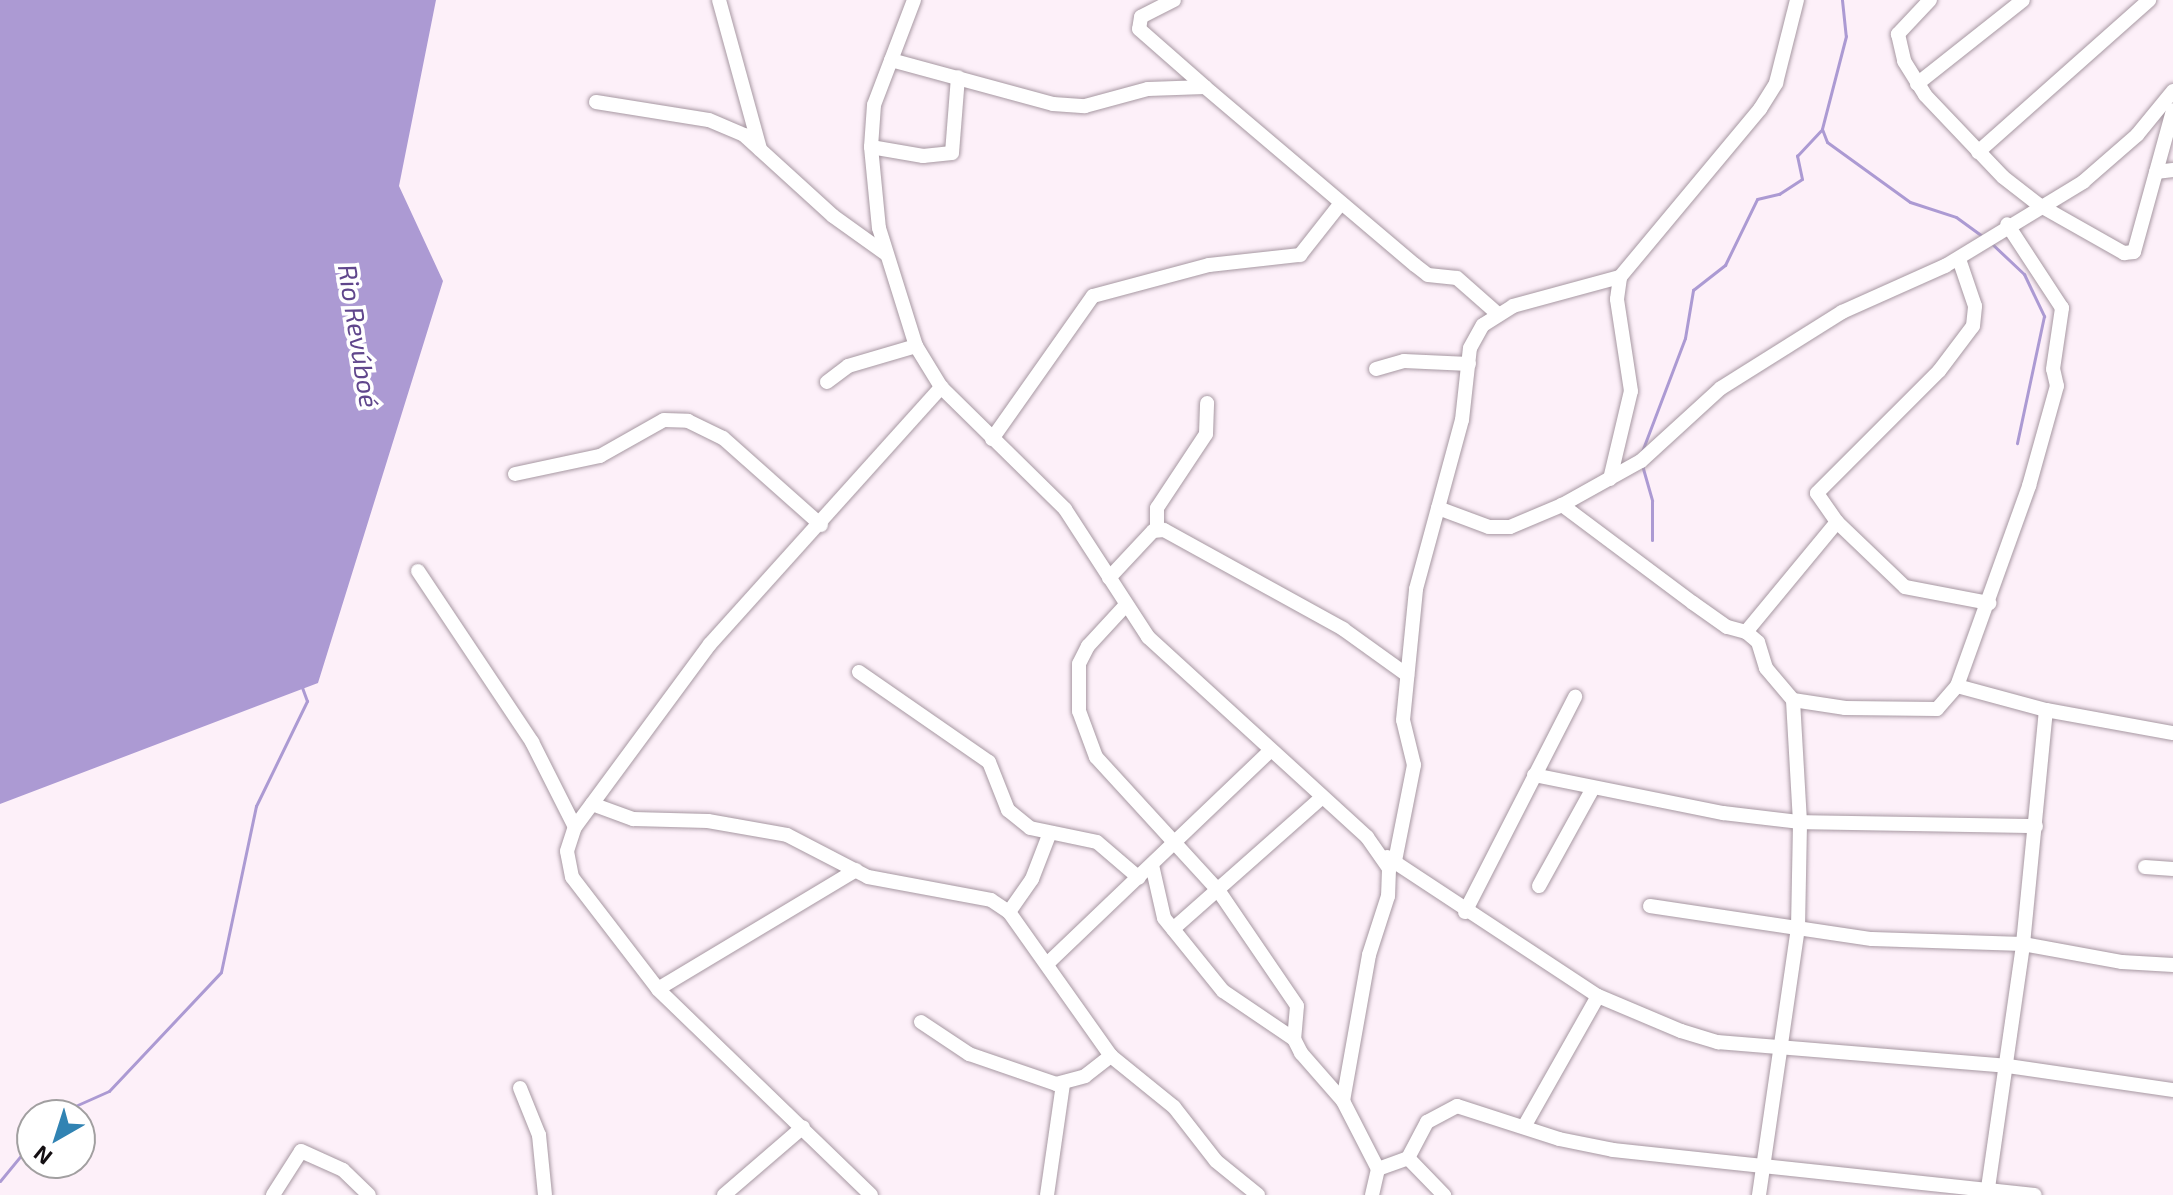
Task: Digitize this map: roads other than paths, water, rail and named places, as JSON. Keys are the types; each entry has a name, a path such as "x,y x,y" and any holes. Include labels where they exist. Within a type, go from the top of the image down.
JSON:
{"street":[{"path":"719,0 760,149"},
{"path":"914,0 874,105 871,147 872,189 886,254 916,346 941,387 1065,509 1124,607 1169,660 1389,858 1465,912 1598,996 1681,1031 1777,1047 2008,1066 2173,1090"},
{"path":"1174,0 1141,17 1139,29 1428,275 1457,278 1498,314"},
{"path":"1610,479 1631,391 1617,299 1620,277 1760,109 1776,83 1797,0"},
{"path":"1930,0 1898,34 1898,47 1917,84 1978,152 2039,205 2130,254 2145,219 2173,110"},
{"path":"1917,84 2023,0"},
{"path":"1978,152 2149,0"},
{"path":"891,60 1053,104 1085,106 1148,89 1205,87"},
{"path":"871,147 923,156 952,153 958,77"},
{"path":"1438,508 1489,527 1510,527 1562,505 1610,479 1641,461 1721,388 1842,312 1959,259 2007,224 2113,158 2173,91"},
{"path":"596,102 709,120 744,135 833,216 886,254"},
{"path":"2156,172 2173,170"},
{"path":"992,439 1093,296 1209,265 1300,255 1341,203"},
{"path":"1562,505 1727,627 1746,632 1758,642 1766,668 1793,700 1845,708 1937,709 1957,686 1989,603 2054,405 2055,349 2063,319 2055,294 2007,224"},
{"path":"1959,259 1975,306 1973,326 1939,371 1817,493 1837,522 1905,587 1989,603"},
{"path":"1343,1101 1369,955 1388,896 1389,858 1414,765 1403,720 1416,589 1462,420 1470,348 1483,325 1498,314 1564,289 1620,277"},
{"path":"827,382 848,366 916,346"},
{"path":"1376,369 1404,361 1469,364"},
{"path":"871,1195 658,989 572,877 567,851 575,827 710,644 821,525 885,444 941,387"},
{"path":"1109,578 1157,529 1157,508 1206,434 1207,403"},
{"path":"515,474 600,456 664,420 688,421 723,438 821,525"},
{"path":"1746,632 1837,522"},
{"path":"1157,529 1343,629 1407,675"},
{"path":"418,571 532,742 575,827"},
{"path":"1124,607 1088,646 1079,664 1079,711 1107,772 1172,845 1218,890 1297,1006 1294,1039"},
{"path":"859,672 989,762 1008,810 1030,828 1049,835 1080,835 1097,842 1139,878"},
{"path":"1957,686 2046,710 2173,733"},
{"path":"1465,912 1575,697"},
{"path":"1759,1195 1777,1047 1798,928 1800,822 1792,755 1793,700"},
{"path":"1987,1191 2008,1066 2023,944 2046,710"},
{"path":"1047,964 1270,751"},
{"path":"1534,775 1593,788 1800,822 2036,826"},
{"path":"1539,886 1593,788"},
{"path":"1173,929 1322,797"},
{"path":"592,804 633,819 708,821 787,835 878,880 975,894 1009,912 1111,1056 1174,1107 1216,1161 1258,1195"},
{"path":"1009,912 1032,879 1049,835"},
{"path":"1152,865 1157,902 1173,929 1223,991 1294,1039 1343,1101 1378,1169 1372,1195"},
{"path":"2145,867 2173,869"},
{"path":"658,989 856,870"},
{"path":"1650,906 1872,939 2023,944 2122,962 2173,965"},
{"path":"1525,1125 1598,996"},
{"path":"921,1022 969,1054 1063,1084 1085,1076 1111,1056"},
{"path":"1047,1195 1063,1084"},
{"path":"520,1088 539,1135 545,1195"},
{"path":"1378,1169 1408,1158 1427,1122 1457,1106 1525,1125 1559,1139 1613,1150 2035,1195"},
{"path":"724,1195 803,1127"},
{"path":"273,1195 297,1153 306,1151 343,1170 369,1195"},
{"path":"1408,1158 1444,1195"}],"water":[{"name":"Rio Revúboé","path":"0,0 436,0 399,186 443,281 318,683 0,804"}],"waterway":[{"path":"1842,0 1846,36 1822,129 1827,142 1910,202 1956,217 1984,237"},
{"path":"1641,454 1685,338 1693,290 1725,265 1757,199 1779,194 1802,179 1797,156 1821,130"},
{"path":"1990,242 2024,274 2044,316 2017,443"},
{"path":"1642,465 1652,501 1652,540"},
{"path":"91,1099 109,1091 221,972 256,806 307,701 302,687"},
{"path":"0,1181 16,1162"}]}
